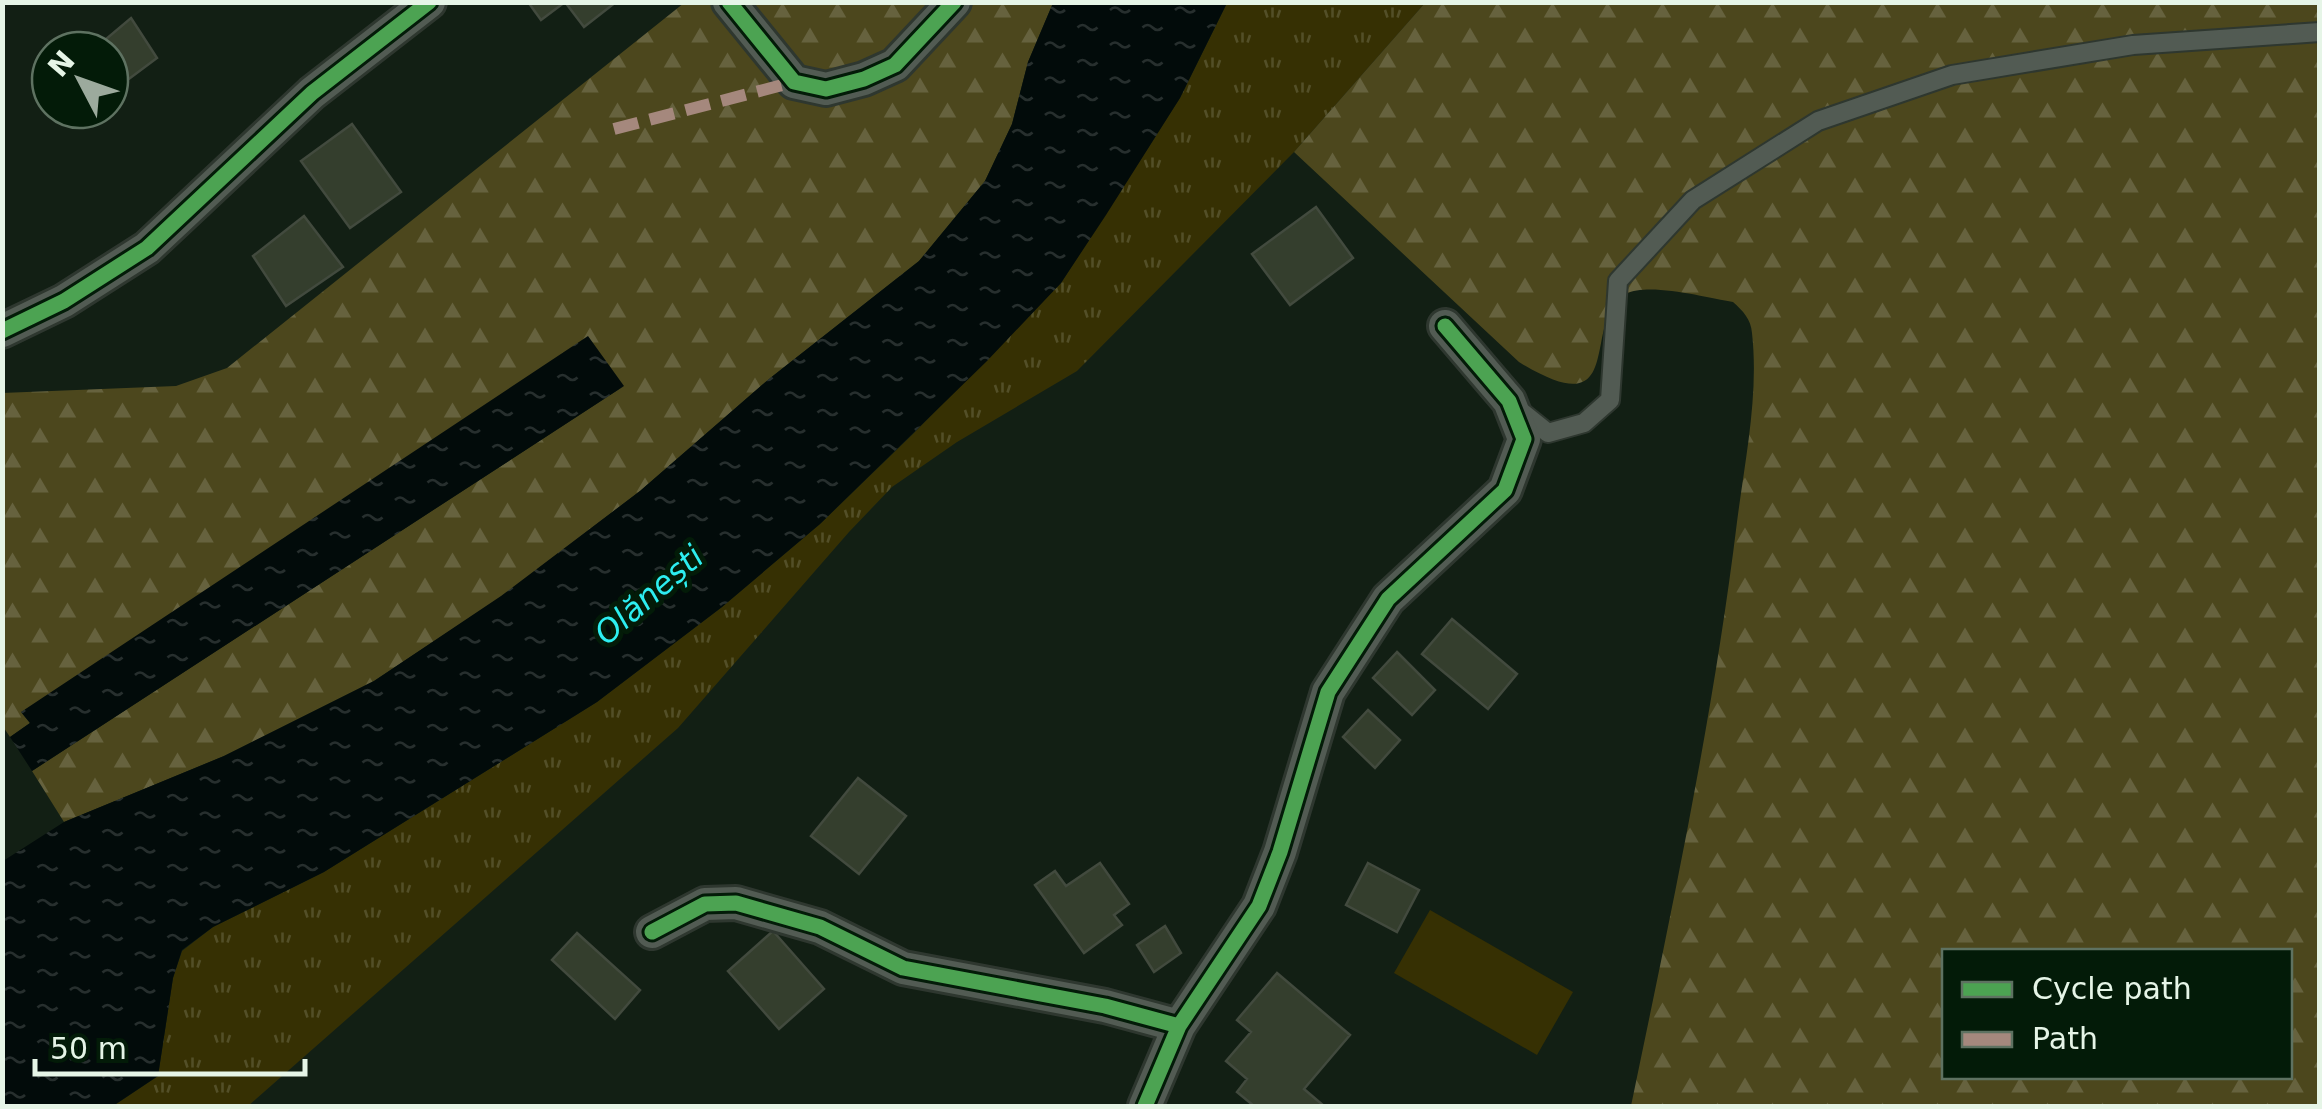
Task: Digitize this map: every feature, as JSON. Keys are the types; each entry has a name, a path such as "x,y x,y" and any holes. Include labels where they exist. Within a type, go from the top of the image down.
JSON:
{"street":[{"path":"2,331 64,302 147,248 312,93 429,2"},
{"path":"728,2 794,82 826,89 864,79 895,65 954,2"},
{"path":"1146,1106 1179,1026 1259,906 1280,852 1328,692 1388,599 1505,490 1524,439 1508,402 1446,326"},
{"path":"652,932 705,904 736,903 820,927 903,968 1105,1006 1179,1026"}],"lane":[{"path":"1508,402 1548,433 1584,423 1610,400 1618,281 1693,200 1818,121 1952,74 2133,46 2320,32"}],"green space":[{"path":"684,3 1053,3 1028,62 1012,124 985,181 919,261 769,379 640,491 501,597 374,681 224,756 64,822 32,771 624,386 21,712 30,723 10,737 2,725 2,393 176,386 227,368"},
{"path":"1227,3 1425,3 1294,152 1077,371 957,442 892,487 678,728 248,1106 113,1106 158,1076 173,978 182,951 213,927 324,872 597,702 722,607 820,524 912,435 1061,283 1180,98"},
{"path":"1425,3 2319,3 2319,1106 1631,1106 1716,669 1747,451 1752,404 1752,333 1743,312 1733,302 1663,290 1636,291 1626,294 1612,307 1597,363 1589,377 1576,384 1554,380 1519,362 1294,152"},
{"path":"1430,910 1573,992 1537,1055 1394,973"}],"water":[{"name":"Olănești","path":"1053,3 1227,3 1180,98 1061,283 987,361 820,524 722,607 597,702 324,872 213,927 182,950 173,978 158,1076 113,1106 3,1106 3,861 64,822 224,756 374,681 501,596 640,491 769,379 919,261 985,181 1012,124 1028,62"},
{"path":"588,336 624,386 32,771 10,737 30,723 21,712"}],"building":[{"path":"528,2 565,2 541,20"},
{"path":"565,2 616,2 584,27"},
{"path":"131,18 157,58 130,78 130,30 117,30"},
{"path":"352,124 401,192 350,228 301,161"},
{"path":"1316,207 1353,258 1290,305 1252,254"},
{"path":"304,216 343,267 286,306 253,256"},
{"path":"1452,619 1517,674 1488,709 1422,654"},
{"path":"1397,652 1435,690 1412,715 1373,678"},
{"path":"1368,710 1400,740 1375,768 1343,737"},
{"path":"858,778 906,816 859,874 811,836"},
{"path":"1100,863 1129,904 1114,915 1122,925 1084,953 1035,885 1055,871 1066,886"},
{"path":"1368,863 1419,890 1397,932 1346,905"},
{"path":"1165,926 1181,953 1154,972 1137,945"},
{"path":"773,931 824,989 779,1029 728,971"},
{"path":"577,933 640,990 615,1019 552,960"},
{"path":"1277,973 1350,1035 1304,1089 1324,1106 1254,1106 1237,1092 1247,1079 1226,1061 1251,1032 1237,1020"}],"marked path":[{"path":"614,129 794,82"}],"cycle path":[{"path":"2,331 64,301 147,248 312,93 429,2"},
{"path":"729,2 794,82 826,89 864,79 895,65 954,2"},
{"path":"1145,1106 1179,1026 1259,906 1280,852 1328,692 1388,599 1505,490 1524,439 1509,401 1445,326"},
{"path":"652,932 705,904 736,903 820,927 903,968 1105,1006 1179,1026"}]}
